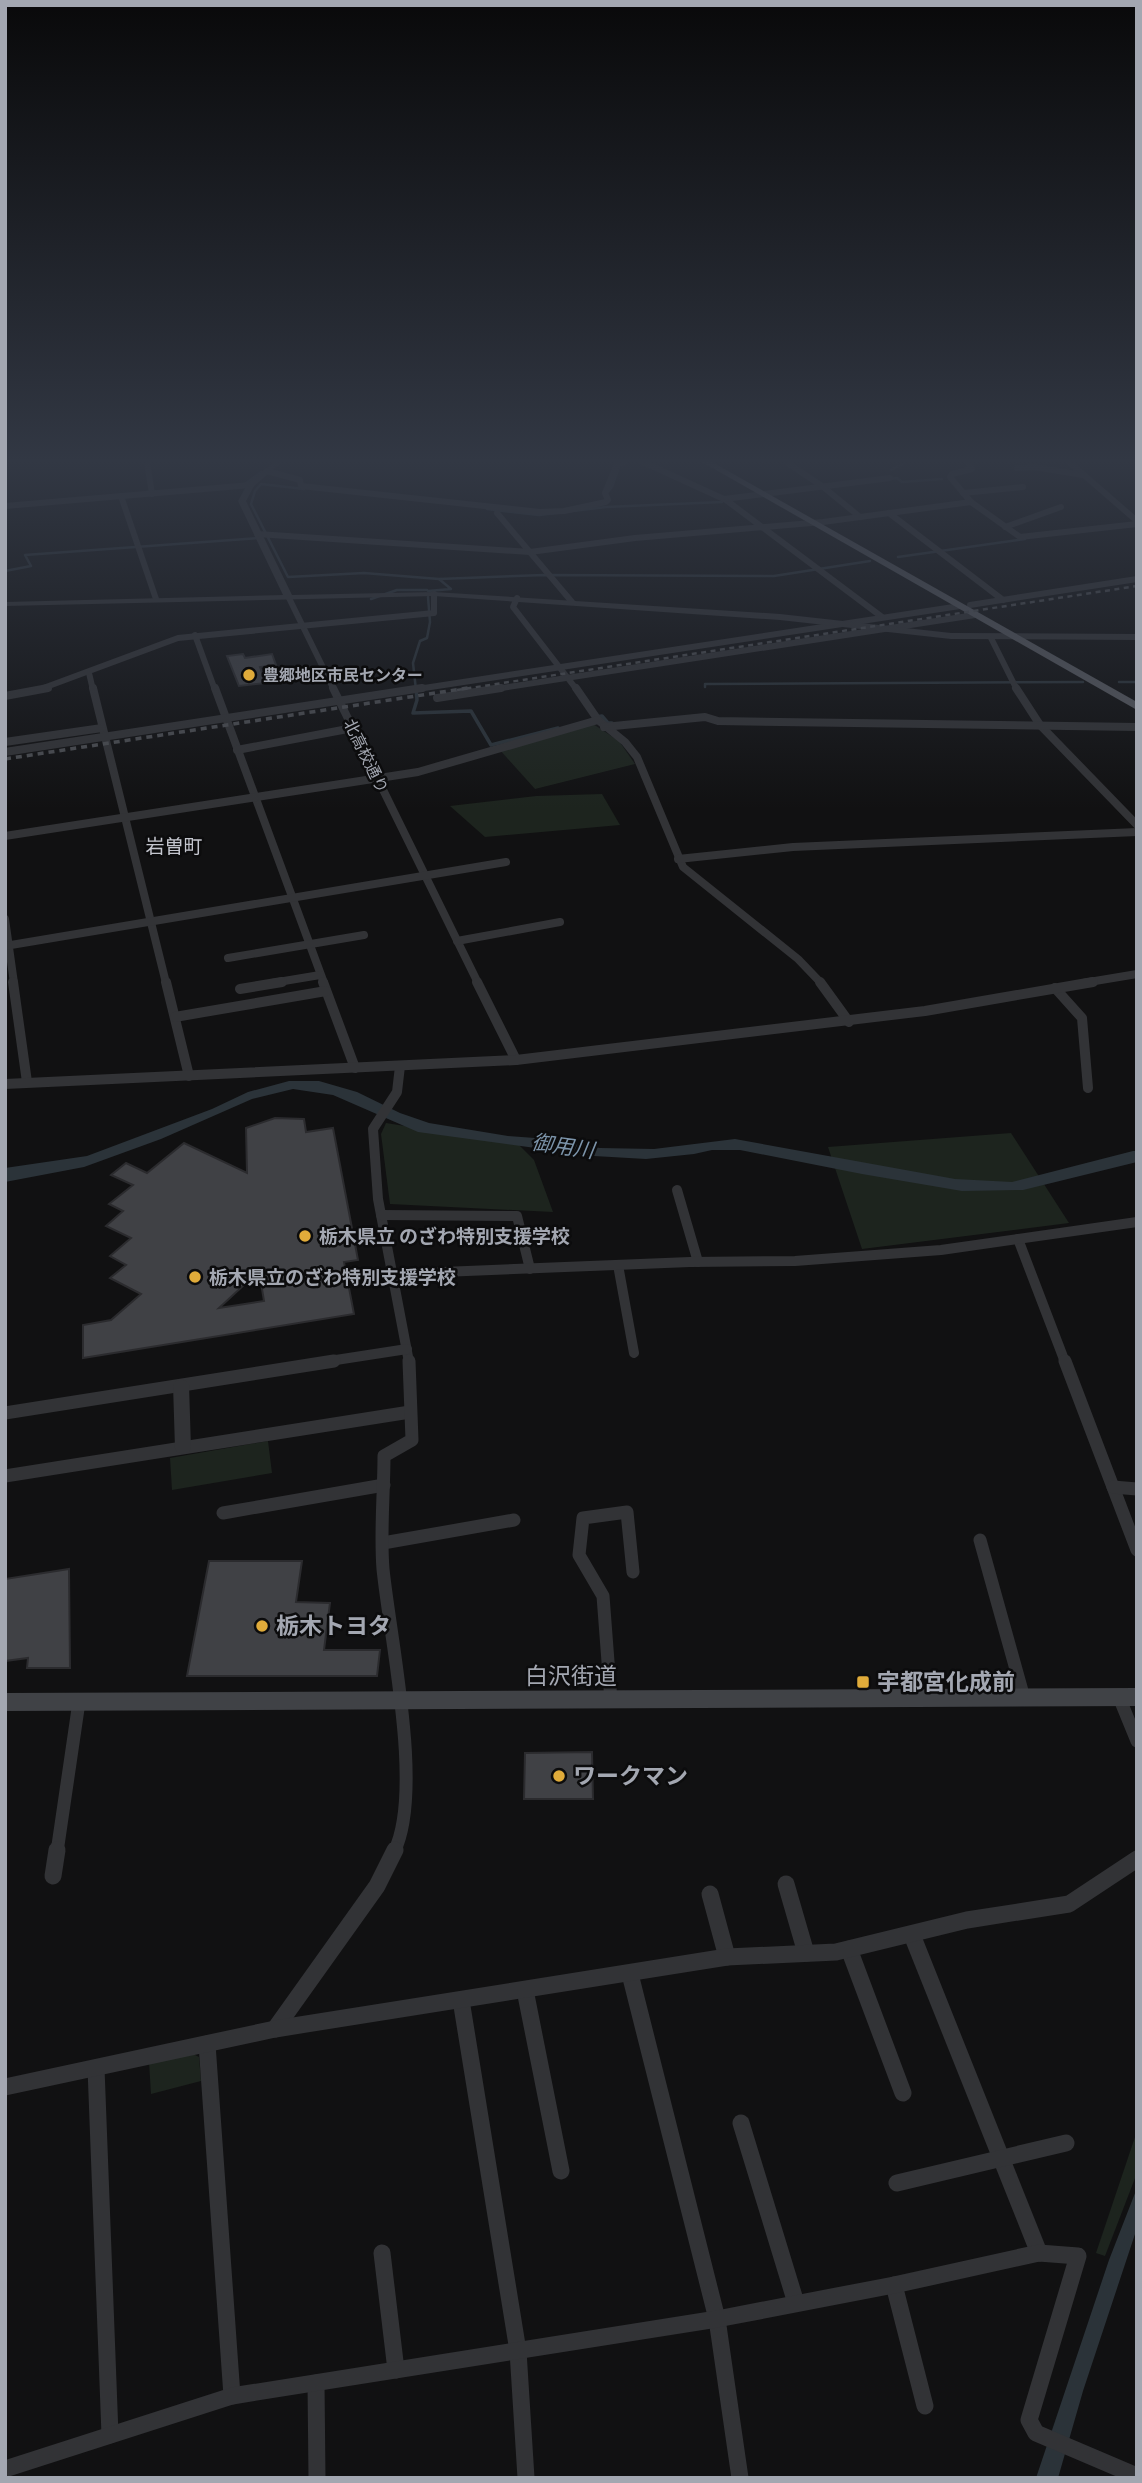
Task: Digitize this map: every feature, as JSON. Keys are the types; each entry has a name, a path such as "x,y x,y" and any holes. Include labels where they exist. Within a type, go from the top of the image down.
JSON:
{"highway":[{"path":"914,578 1137,707"},
{"path":"968,609 1030,639 1137,699"}],"main road":[{"name":"白沢街道","path":"5,1702 1128,1697"}],"street":[{"path":"149,578 156,599"},
{"name":"北高校通り","path":"279,578 516,1060"},
{"path":"552,578 572,602"},
{"path":"829,578 882,618"},
{"path":"974,578 1003,600"},
{"path":"437,698 882,629 1003,600 1137,579"},
{"path":"5,604 434,594 572,602 991,638 1137,638"},
{"path":"5,696 35,692 163,642 195,635 434,613 434,594"},
{"path":"517,598 513,607 601,723 625,741 637,757 683,867 798,959 820,982 849,1022"},
{"path":"5,742 105,731 561,667 882,618 968,609"},
{"path":"195,635 355,1068"},
{"path":"991,638 1023,702 1040,725 1137,825"},
{"path":"89,673 127,817 188,1076"},
{"path":"5,836 418,772 601,723 705,717 718,721 1137,727"},
{"path":"237,750 353,728"},
{"path":"5,752 105,731"},
{"path":"678,859 793,847 1137,832"},
{"path":"7,946 506,862"},
{"path":"5,919 27,1082"},
{"path":"457,941 560,922"},
{"path":"228,958 364,935"},
{"path":"5,1084 516,1060 925,1012 1137,974"},
{"path":"240,989 320,975"},
{"path":"1055,988 1082,1018 1088,1088"},
{"path":"175,1017 326,991"},
{"path":"275,2029 377,1886 400,1840 407,1781 383,1566 384,1456 412,1440 411,1371 381,1215 373,1129 397,1092 400,1066"},
{"path":"677,1190 698,1262"},
{"path":"381,1215 517,1216 530,1269"},
{"path":"393,1274 835,1258 941,1250 1137,1222"},
{"path":"1018,1239 1137,1550"},
{"path":"618,1265 634,1353"},
{"path":"5,1413 407,1349"},
{"path":"181,1385 183,1448"},
{"path":"5,1476 410,1412"},
{"path":"223,1513 384,1485"},
{"path":"1113,1487 1137,1489"},
{"path":"611,1700 603,1596 579,1555 583,1518 627,1512 633,1572"},
{"path":"383,1543 514,1520"},
{"path":"980,1540 1024,1698"},
{"path":"1128,1697 1137,1741"},
{"path":"53,1876 79,1702"},
{"path":"5,2087 275,2029 727,1957 806,1954 849,1949 967,1920 1069,1904 1137,1859"},
{"path":"786,1884 806,1954"},
{"path":"710,1894 727,1957"},
{"path":"912,1934 1039,2253"},
{"path":"849,1949 903,2094"},
{"path":"630,1974 717,2319 740,2478"},
{"path":"525,1990 561,2171"},
{"path":"461,2000 518,2351 526,2478"},
{"path":"207,2044 232,2396"},
{"path":"96,2068 110,2435"},
{"path":"741,2123 796,2303"},
{"path":"897,2183 1066,2143"},
{"path":"382,2252 396,2370"},
{"path":"5,2469 232,2396 717,2319 894,2285 1039,2253 1078,2256 1029,2420 1036,2433 1137,2476"},
{"path":"894,2285 925,2406"},
{"path":"316,2383 317,2478"}],"shaded area":[{"path":"593,724 619,741 635,764 535,789 499,749"},
{"path":"602,794 620,825 485,837 450,806 536,796"},
{"path":"386,1123 518,1144 534,1160 553,1212 390,1204 381,1134"},
{"path":"1011,1133 1069,1223 862,1249 828,1147"},
{"path":"268,1441 272,1473 172,1490 170,1458"},
{"path":"191,2053 199,2057 201,2081 151,2094 149,2062"},
{"path":"1137,2131 1137,2173 1105,2256 1096,2253"}],"water":[{"name":"御用川","path":"289,1081 319,1081 357,1092 400,1113 429,1123 600,1148 654,1149 735,1139 955,1179 1012,1182 1133,1151 1137,1151 1137,1162 1023,1190 962,1191 740,1150 712,1150 646,1159 594,1156 418,1132 333,1095 293,1089 252,1099 161,1139 84,1167 5,1182 5,1168 87,1156 212,1109 248,1092"},
{"path":"1137,2188 1137,2228 1083,2391 1058,2478 1036,2478 1109,2260"}],"building":[{"name":"豊郷地区市民センター","path":"243,654 245,658 272,654 276,665 260,667 266,683 239,686 227,656"},
{"name":"栃木県立 のざわ特別支援学校","path":"275,1118 304,1119 306,1132 333,1128 358,1260 344,1262 354,1314 83,1358 83,1325 111,1320 141,1294 110,1278 126,1265 110,1256 131,1238 106,1226 123,1211 109,1204 133,1185 111,1175 126,1163 147,1173 184,1143 247,1173 246,1128","holes":["259,1271 264,1301 219,1308"]},
{"name":"栃木トヨタ","path":"209,1561 302,1561 296,1602 330,1603 324,1650 380,1650 377,1676 187,1676"},
{"path":"69,1569 70,1668 27,1668 28,1658 5,1661 5,1579"},
{"name":"ワークマン","path":"592,1752 593,1799 524,1799 525,1753"}],"waterway":[{"path":"425,578 439,579"},
{"path":"439,579 469,578"},
{"path":"428,591 451,589 439,579"},
{"path":"371,599 397,590 427,590"},
{"path":"416,690 413,663 420,641 427,638 430,622 428,597"},
{"path":"705,687 705,684 1083,682"},
{"path":"1119,682 1137,682"},
{"path":"416,688 417,700 413,713 471,711 491,745 558,728"},
{"path":"596,717 602,716 608,723 612,723"}],"railway":[{"path":"457,690 1137,586"},
{"path":"5,759 468,688"}],"place":[{"name":"豊郷地区市民センター","path":"249,675"},
{"name":"栃木県立 のざわ特別支援学校","path":"305,1236"},
{"name":"栃木県立のざわ特別支援学校","path":"195,1277"},
{"name":"栃木トヨタ","path":"262,1626"},
{"name":"宇都宮化成前","path":"863,1682"},
{"name":"ワークマン","path":"559,1776"}],"district":[{"name":"岩曽町","path":"174,846"}]}
